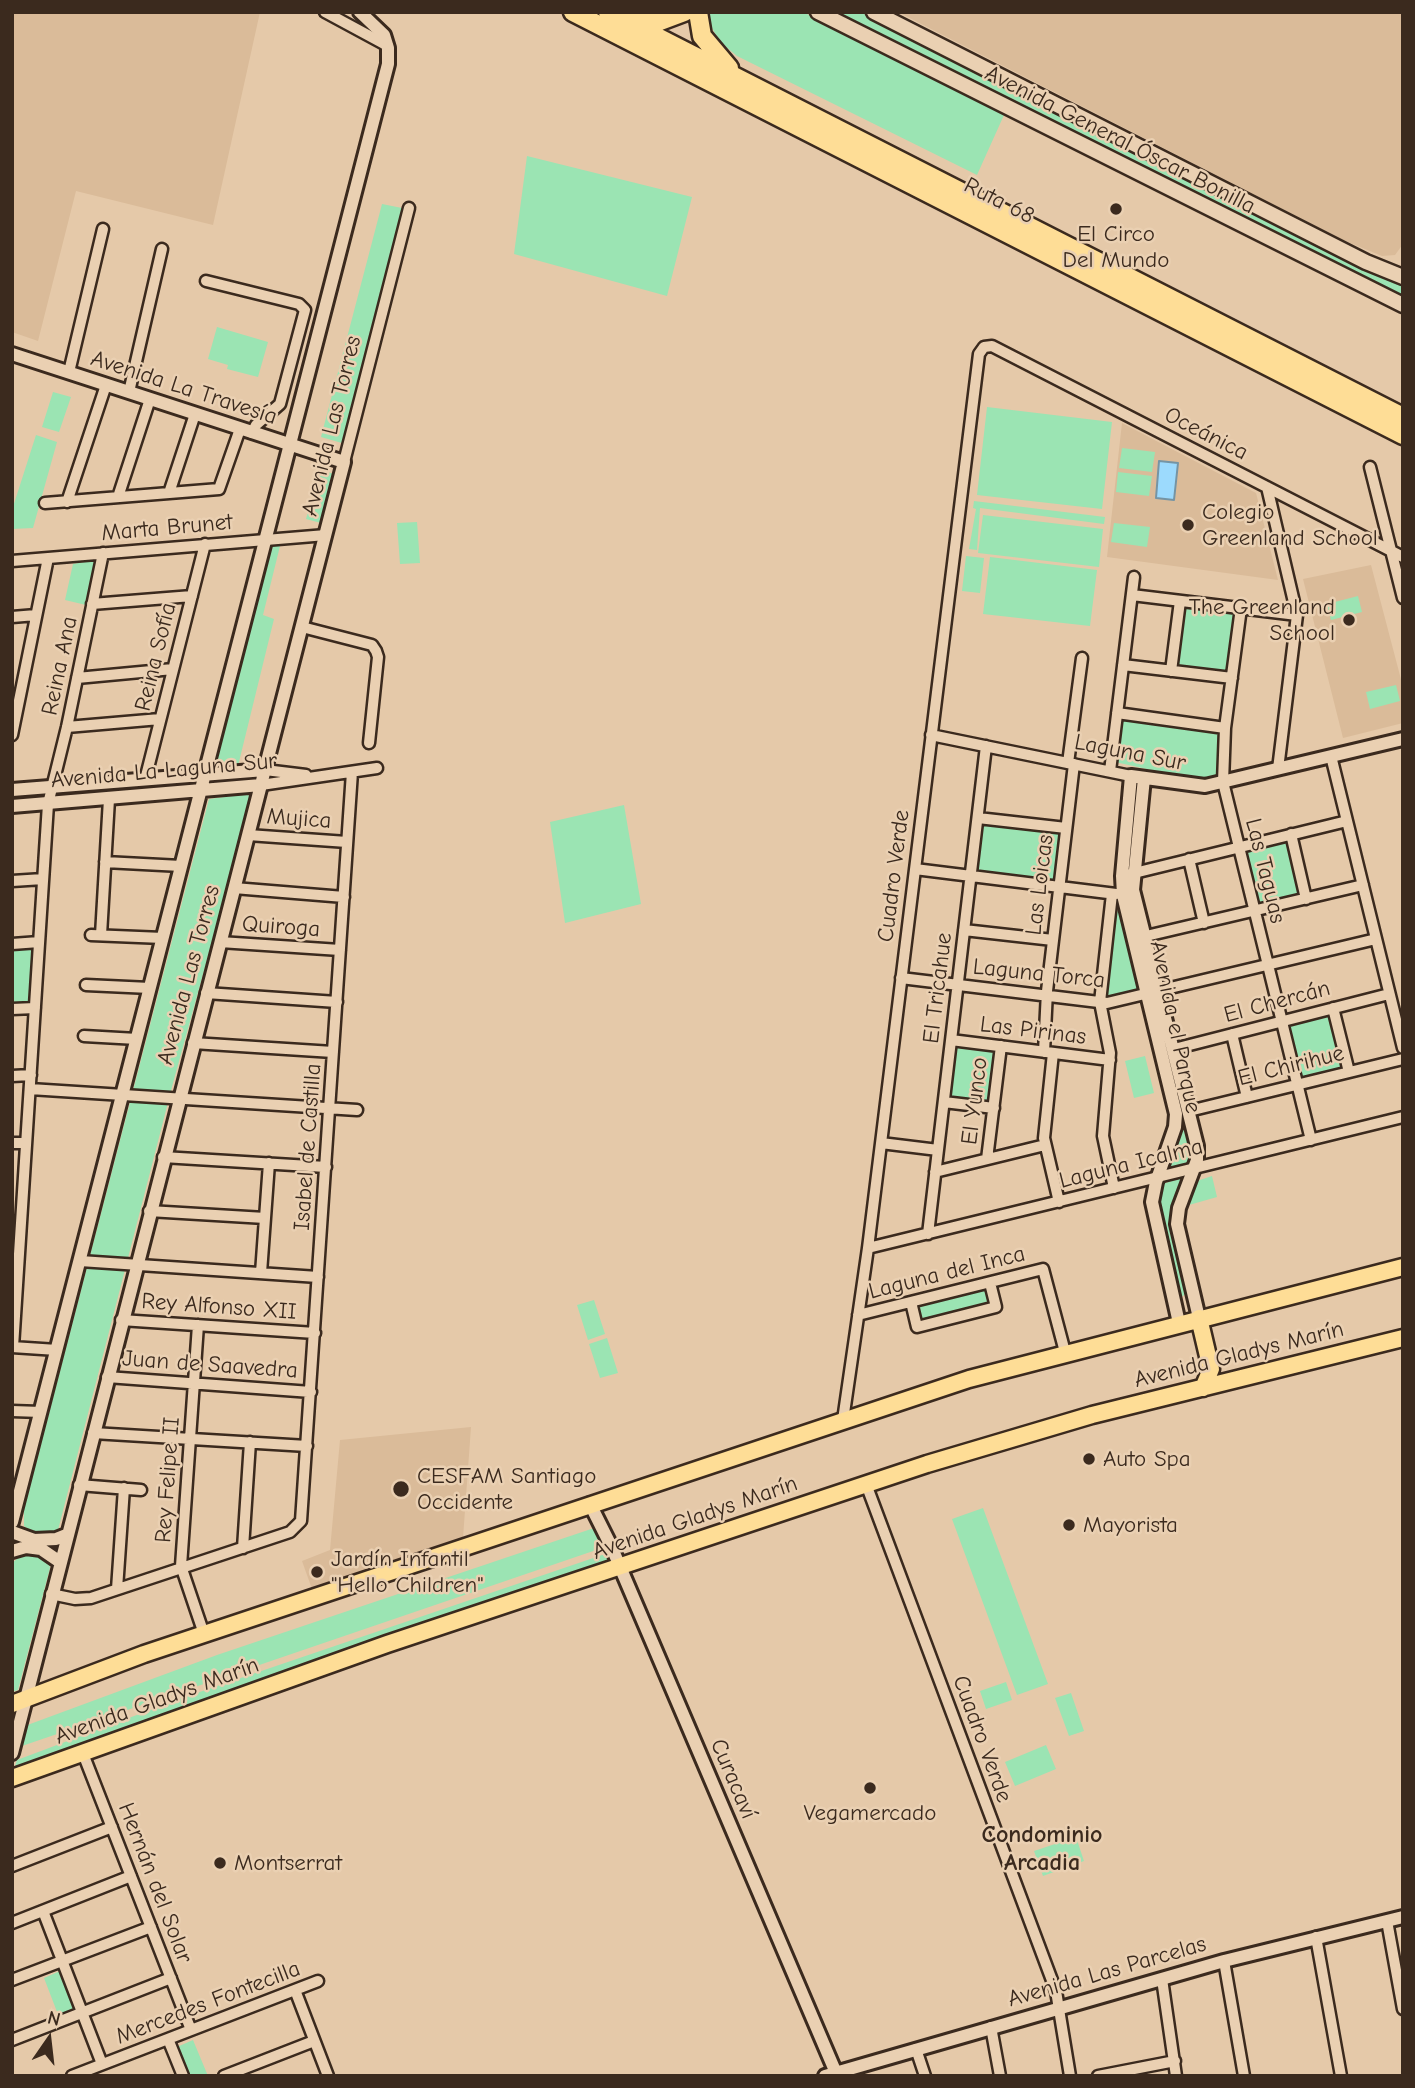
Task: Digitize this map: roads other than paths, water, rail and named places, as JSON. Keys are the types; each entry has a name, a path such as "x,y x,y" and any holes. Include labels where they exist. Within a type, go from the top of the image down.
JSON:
{"highway":[{"name":"Ruta 68","path":"573,12 1403,435"},
{"name":"Ruta 68","path":"610,12 1403,417"},
{"path":"610,12 660,20 684,12"},
{"path":"698,12 699,29 707,45 757,89"}],"main road":[{"name":"Avenida General Óscar Bonilla","path":"818,12 1403,305"},
{"name":"Avenida General Óscar Bonilla","path":"874,12 1400,273"},
{"name":"Avenida Gladys Marín","path":"19,1701 205,1634 843,1420 1065,1352 1403,1267"},
{"path":"1199,1318 1211,1369 1203,1388"},
{"name":"Avenida Gladys Marín","path":"12,1778 387,1644 866,1484 1021,1435 1403,1338"}],"street":[{"path":"325,12 386,41"},
{"path":"360,12 386,41"},
{"name":"Avenida Las Torres","path":"12,1522 18,1474 41,1412 388,64 386,41"},
{"name":"Avenida Las Torres","path":"12,1753 19,1701 60,1562 178,1099 200,1043 206,993 410,208"},
{"path":"69,372 103,229"},
{"path":"129,392 162,249"},
{"path":"45,503 219,489 246,431 280,404 305,310 299,304 206,281"},
{"name":"Oceánica","path":"992,346 1403,557"},
{"name":"Cuadro Verde","path":"843,1420 868,1248 979,354 984,347 992,346"},
{"name":"Avenida La Travesía","path":"12,354 344,462"},
{"path":"67,502 106,385"},
{"path":"118,497 150,399"},
{"path":"169,493 195,414"},
{"path":"1370,467 1403,598"},
{"path":"1267,487 1297,615 1278,769"},
{"name":"Marta Brunet","path":"12,561 326,535"},
{"name":"Reina Sofía","path":"145,780 205,544"},
{"name":"Reina Ana","path":"13,1347 17,1210 26,1143 48,804 103,553"},
{"path":"13,731 48,558"},
{"path":"1110,771 1134,577"},
{"path":"1132,595 1297,615"},
{"path":"92,604 192,596"},
{"path":"1171,671 1180,601"},
{"name":"Las Taguas","path":"1241,608 1225,728 1223,782 1311,1140"},
{"path":"12,617 36,615"},
{"path":"302,627 372,645 376,651 369,743"},
{"name":"Las Loicas","path":"1059,1202 1045,1145 1049,1052 1048,996 1082,658"},
{"path":"1123,665 1232,678"},
{"path":"77,678 173,669"},
{"path":"12,673 25,672"},
{"path":"1117,713 1225,728"},
{"path":"67,727 160,719"},
{"name":"Laguna Sur","path":"931,735 1188,786 1223,782 1403,739"},
{"name":"El Tricahue","path":"928,1234 986,747"},
{"path":"1331,756 1403,1048"},
{"name":"Avenida La Laguna Sur","path":"12,806 200,792 377,768"},
{"name":"Avenida La Laguna Sur","path":"12,790 265,770 320,776"},
{"name":"Isabel de Castilla","path":"243,1548 290,1532 299,1524 311,1392 352,772"},
{"name":"Avenida el Parque","path":"1138,777 1127,875 1117,895 1174,1049 1198,1150 1179,1209 1177,1224 1199,1318"},
{"path":"109,799 96,935 163,939"},
{"path":"978,818 1066,828"},
{"path":"1127,875 1347,821"},
{"path":"1291,834 1306,898"},
{"name":"Mujica","path":"248,835 347,842"},
{"path":"1189,859 1205,923"},
{"path":"105,862 181,866"},
{"path":"915,869 1117,895 1100,1003 1110,1060 1103,1129 1114,1188"},
{"name":"Avenida el Parque","path":"1127,875 1146,936 1176,1114 1175,1128 1157,1178 1152,1208 1179,1323"},
{"path":"12,881 43,879"},
{"path":"1146,936 1363,885"},
{"path":"234,888 344,897"},
{"path":"964,930 1053,940"},
{"name":"Laguna Torca","path":"901,978 1100,1003 1154,994 1376,939"},
{"path":"12,944 39,942"},
{"name":"Quiroga","path":"220,942 340,950"},
{"path":"86,985 150,988"},
{"path":"206,993 337,1002"},
{"name":"El Chercán","path":"1174,1049 1389,993"},
{"path":"12,1009 35,1008"},
{"path":"1333,1008 1349,1072"},
{"path":"1232,1034 1247,1097"},
{"path":"84,1036 137,1039"},
{"name":"Las Pirinas","path":"951,1040 1110,1060"},
{"path":"200,1043 333,1052"},
{"name":"El Yunco","path":"987,1159 1001,1046"},
{"name":"El Chirihue","path":"1189,1111 1403,1059"},
{"path":"12,1076 31,1075"},
{"path":"30,1089 357,1110"},
{"path":"944,1102 993,1108"},
{"name":"Laguna Icalma","path":"868,1248 1403,1117"},
{"path":"12,1143 26,1143"},
{"path":"881,1143 938,1150"},
{"path":"935,1172 1045,1145"},
{"path":"163,1157 326,1167"},
{"path":"261,1273 269,1163"},
{"path":"149,1211 265,1218"},
{"path":"80,1261 318,1277"},
{"name":"Laguna del Inca","path":"858,1315 1043,1269 1065,1352"},
{"path":"911,1302 917,1327 996,1307 990,1283"},
{"name":"Rey Alfonso XII","path":"121,1320 314,1333"},
{"name":"Rey Felipe II","path":"198,1325 181,1566 205,1634"},
{"path":"13,1347 57,1350"},
{"name":"Juan de Saavedra","path":"107,1377 311,1392"},
{"path":"12,1411 41,1412"},
{"path":"93,1433 307,1446"},
{"path":"51,1594 86,1599 243,1548 250,1442"},
{"name":"Cuadro Verde","path":"866,1484 1056,1991 1070,2076"},
{"path":"79,1485 141,1489"},
{"path":"117,1588 124,1488"},
{"name":"Curacaví","path":"590,1504 620,1568 831,2074"},
{"path":"12,1532 34,1540 56,1539 66,1535"},
{"path":"12,1551 26,1547 41,1549 60,1562"},
{"name":"Hernán del Solar","path":"82,1751 191,2030"},
{"path":"12,1866 112,1827"},
{"path":"12,1923 131,1876"},
{"path":"43,1911 102,2064"},
{"name":"Avenida Las Parcelas","path":"831,2074 859,2071 916,2049 1224,1961 1403,1917"},
{"path":"1387,1920 1403,2009"},
{"path":"12,1980 151,1927"},
{"path":"1316,1937 1341,2076"},
{"path":"1224,1961 1244,2076"},
{"path":"12,2040 171,1978"},
{"path":"1162,1979 1176,2076"},
{"name":"Mercedes Fontecilla","path":"72,2076 318,1981"},
{"path":"295,1990 328,2076"},
{"path":"991,2027 1000,2076"},
{"path":"167,2039 183,2076"},
{"path":"224,2076 314,2041"},
{"path":"916,2049 925,2076"},
{"path":"1098,2076 1175,2061"}],"water":[{"path":"1159,461 1178,463 1174,500 1156,498"}],"place":[{"name":"El Circo Del Mundo","path":"1116,209"},
{"name":"Colegio Greenland School","path":"1188,525"},
{"name":"The Greenland School","path":"1349,620"},
{"name":"Auto Spa","path":"1089,1459"},
{"name":"CESFAM Santiago Occidente","path":"401,1489"},
{"name":"Mayorista","path":"1069,1525"},
{"name":"Jardín Infantil \"Hello Children\"","path":"317,1572"},
{"name":"Vegamercado","path":"870,1788"},
{"name":"Montserrat","path":"220,1863"}],"district":[{"name":"Condominio Arcadia","path":"1042,1849"}]}
